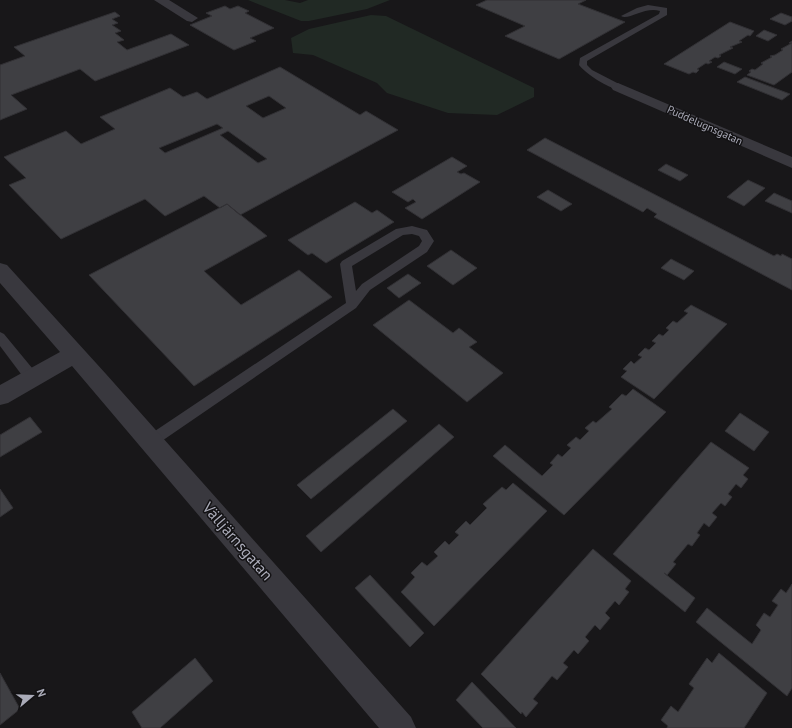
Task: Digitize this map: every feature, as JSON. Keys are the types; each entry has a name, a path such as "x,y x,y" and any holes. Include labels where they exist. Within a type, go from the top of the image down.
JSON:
{"street":[{"path":"160,0 192,18"},
{"name":"Puddelugnsgatan","path":"618,86 792,164"},
{"name":"Välljärnsgatan","path":"0,270 151,441 400,728"},
{"path":"0,396 75,354"}],"lane":[{"path":"618,86 589,72 583,66 583,60 663,15 664,10 656,6 646,6 624,16"},
{"path":"151,441 352,305 366,287 422,249 428,241 423,233 412,230 400,232 346,264 352,305"},
{"path":"0,337 32,378"}],"shaded area":[{"path":"248,0 285,0 300,3 308,0 390,0 367,9 309,21 301,21"},
{"path":"371,15 386,16 534,88 534,97 497,115 448,113 387,93 377,83 313,55 293,53 291,38 309,29"}],"building":[{"path":"487,0 586,0 578,4 625,22 559,59 505,36 525,26 476,5"},
{"path":"225,6 230,9 238,6 249,11 245,13 274,28 250,38 256,41 234,50 190,25 212,16 206,13"},
{"path":"115,12 120,16 112,19 118,23 112,25 121,31 115,33 124,40 117,42 127,50 171,34 189,45 95,81 80,69 11,95 27,109 0,120 0,65 25,56 14,47"},
{"path":"781,13 792,17 792,21 785,25 770,19"},
{"path":"730,22 754,31 750,36 748,35 739,41 742,42 730,47 733,48 719,55 721,56 718,58 715,57 709,61 712,62 708,64 706,63 697,69 699,70 696,73 693,72 689,74 664,64"},
{"path":"764,30 777,35 768,41 756,36"},
{"path":"792,43 792,72 774,85 747,75 751,72 749,71 752,69 755,70 763,64 761,63 772,57 770,56 775,55 783,50 781,49"},
{"path":"724,62 742,69 735,74 717,67"},
{"path":"280,67 360,115 366,111 398,130 240,215 227,204 220,208 204,196 165,216 145,199 61,239 9,185 26,178 4,157 66,131 81,144 115,129 100,117 170,88 183,97 197,92 207,99","holes":["269,96 286,108 263,118 246,106","217,124 223,128 165,153 159,148","228,131 267,159 258,163 220,135"]},
{"path":"745,77 790,94 782,100 737,82"},
{"path":"545,138 774,256 777,254 781,256 782,254 792,259 792,290 654,217 657,214 647,208 643,212 527,150"},
{"path":"452,157 467,166 457,172 461,174 464,173 480,182 422,219 405,208 416,202 413,199 408,202 392,192"},
{"path":"666,164 688,175 680,181 658,170"},
{"path":"748,180 765,188 744,206 727,197"},
{"path":"548,190 572,204 561,211 537,197"},
{"path":"774,193 792,201 792,213 765,201"},
{"path":"355,202 372,213 377,210 394,222 326,263 312,253 308,255 288,240"},
{"path":"227,204 267,236 204,271 241,305 299,270 332,297 194,386 89,275"},
{"path":"451,250 477,268 453,285 427,266"},
{"path":"671,259 694,271 684,280 661,268"},
{"path":"408,274 421,283 399,298 387,288"},
{"path":"409,300 453,333 459,328 477,342 469,347 503,373 467,402 373,325"},
{"path":"691,305 727,324 654,399 621,377 627,371 623,369 631,361 634,364 642,357 638,355 645,348 649,350 656,343 652,341 659,334 663,336 669,330 666,328 673,321 677,323 688,313 684,311"},
{"path":"633,389 666,412 564,515 493,456 505,445 542,476 553,465 550,463 558,454 562,457 571,448 567,445 576,437 580,440 589,431 585,428 593,421 596,423 612,409 609,407 622,394 626,396"},
{"path":"393,409 407,421 311,499 297,485"},
{"path":"740,413 769,432 754,451 725,431"},
{"path":"30,417 42,432 0,457 0,435"},
{"path":"439,424 454,437 321,552 306,536"},
{"path":"711,442 749,468 743,475 748,479 741,488 736,484 728,494 732,497 725,506 721,503 712,513 717,517 709,527 704,523 697,533 700,535 692,546 688,544 673,562 676,564 667,575 664,573 695,598 685,612 613,554"},
{"path":"513,483 547,511 434,626 401,592 415,577 411,573 422,562 427,566 438,556 434,552 445,541 449,545 459,535 455,532 466,521 470,525 487,508 483,504 502,487 506,490"},
{"path":"0,489 13,508 0,517"},
{"path":"593,549 631,581 625,589 629,592 619,605 615,601 605,613 610,618 600,630 595,625 585,637 589,641 578,654 574,650 563,663 568,667 557,680 552,676 533,699 538,703 526,717 522,712 521,714 481,674"},
{"path":"370,575 424,633 410,647 355,588"},
{"path":"792,584 792,688 787,696 696,622 707,608 752,644 761,630 756,625 764,613 770,617 778,605 772,601 781,589 786,593"},
{"path":"719,653 767,693 744,728 667,728 668,726 661,720 671,706 678,712 694,688 689,684 707,658 712,663"},
{"path":"195,658 213,681 160,728 142,728 132,712"},
{"path":"0,673 20,709 0,725"},
{"path":"472,682 516,728 483,728 456,700"}]}
